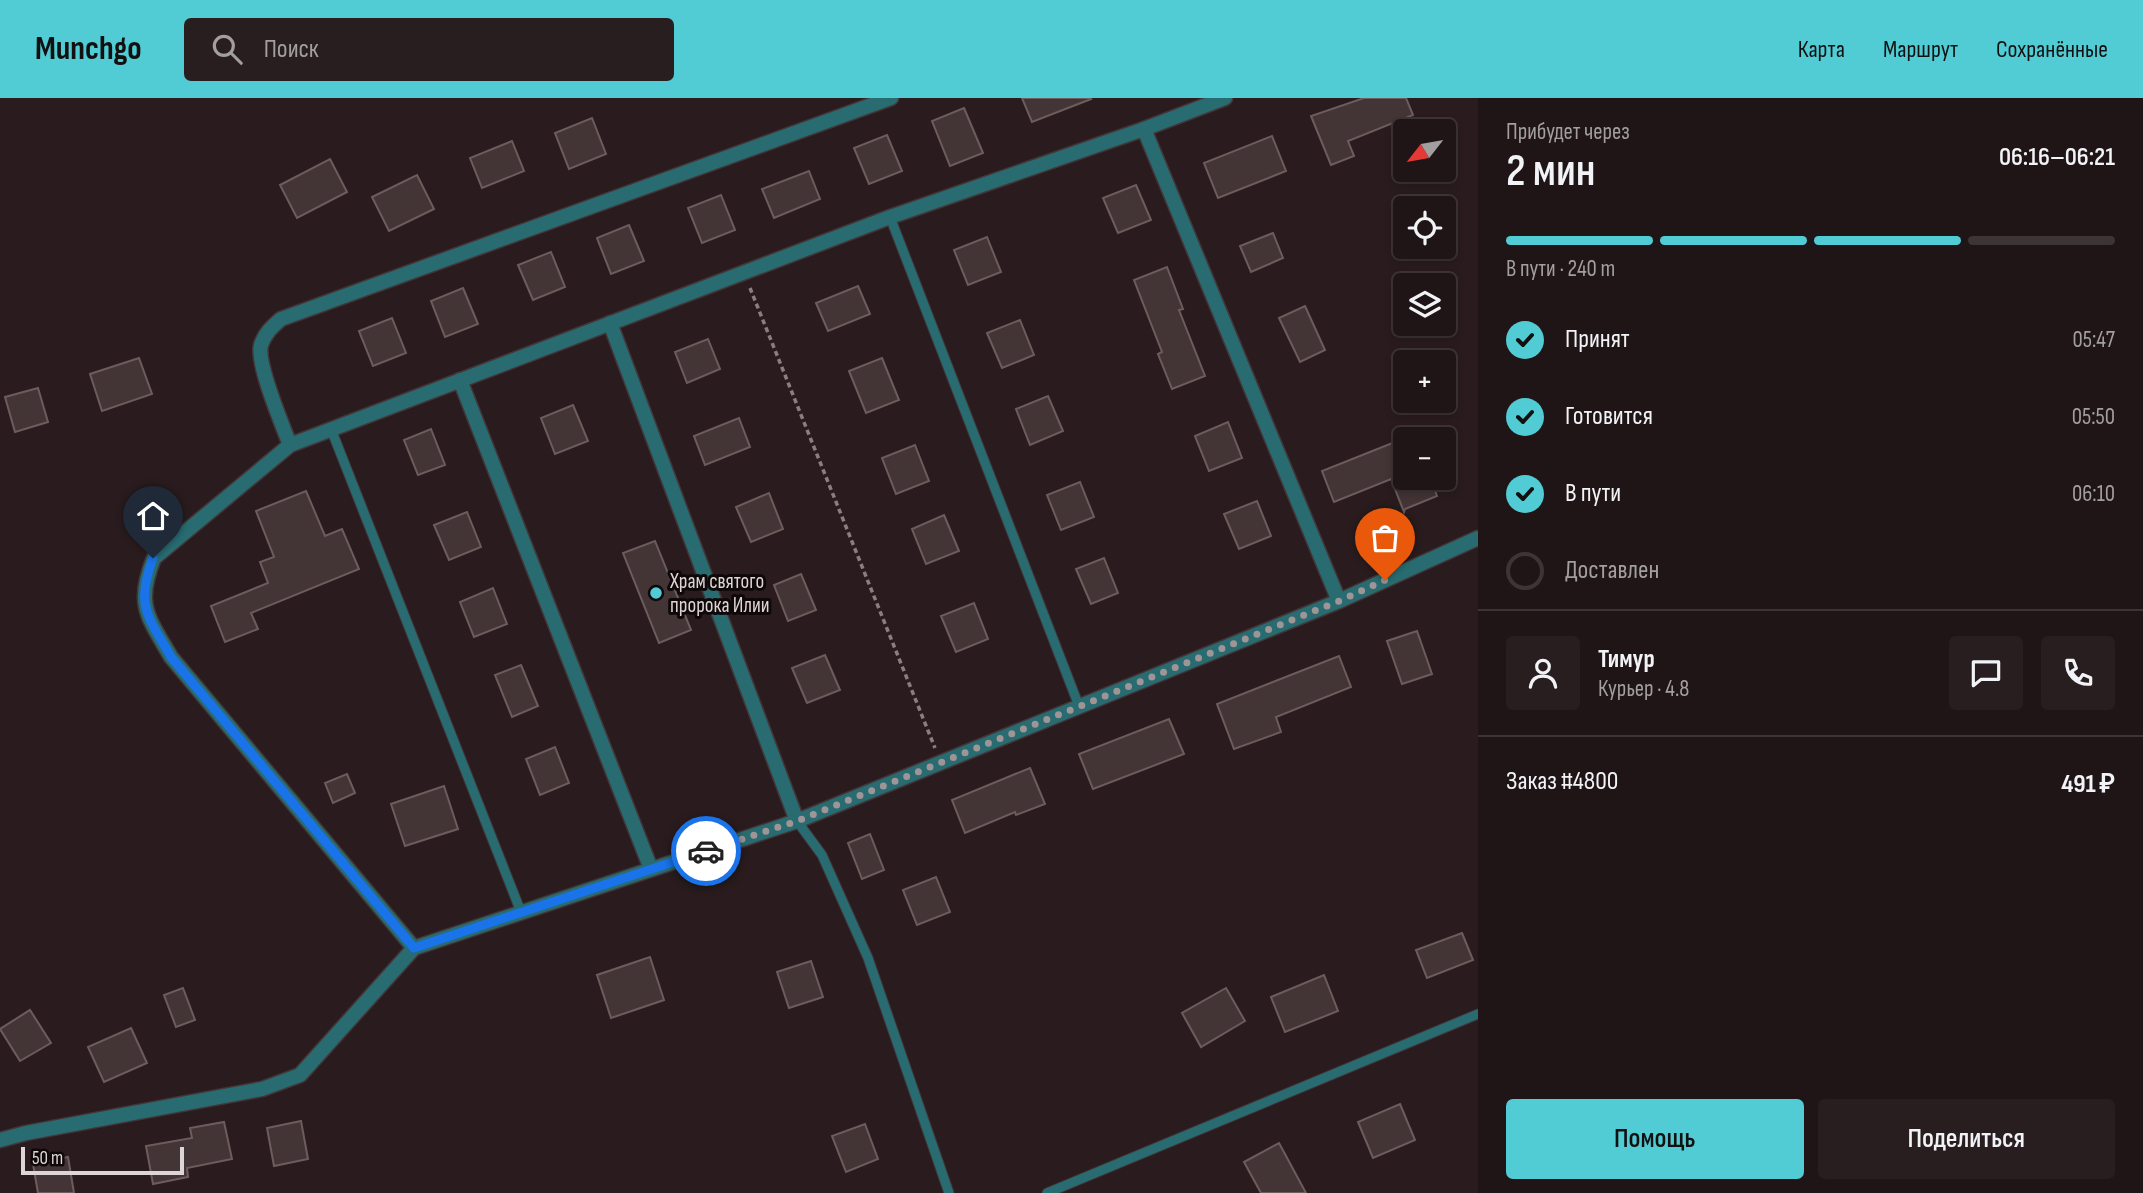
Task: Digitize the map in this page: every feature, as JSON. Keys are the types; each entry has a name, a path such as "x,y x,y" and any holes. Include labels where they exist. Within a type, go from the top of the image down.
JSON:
{"street":[{"path":"290,445 264,369 260,348 266,332 281,319 891,98"},
{"path":"414,948 171,657 144,610 145,580 153,558 290,445 890,217 1224,98"},
{"path":"1144,128 1339,601"},
{"path":"610,323 797,821"},
{"path":"460,380 651,869"},
{"path":"0,1140 262,1089 300,1075 414,948 797,821 1339,601 1478,538"}],"lane":[{"path":"890,217 1079,706"},
{"path":"331,429 521,912"},
{"path":"797,821 822,855 868,958 949,1193"},
{"path":"1047,1193 1478,1014"}],"path":[{"path":"744,273 941,762"}],"building":[{"path":"1022,98 1090,98 1091,99 1032,122"},
{"path":"1364,98 1406,98 1413,115 1393,119 1393,123 1348,141 1354,156 1331,165 1311,116"},
{"path":"964,108 983,153 950,166 932,121"},
{"path":"592,118 606,154 569,169 555,133"},
{"path":"887,135 902,171 869,184 854,148"},
{"path":"1272,136 1286,171 1218,198 1204,163"},
{"path":"512,141 524,171 482,188 470,158"},
{"path":"330,159 347,192 297,218 280,185"},
{"path":"809,171 820,199 774,218 762,189"},
{"path":"417,175 434,209 389,231 372,197"},
{"path":"1136,185 1151,220 1118,233 1103,198"},
{"path":"721,195 735,230 702,243 688,208"},
{"path":"629,225 644,261 611,274 597,238"},
{"path":"1273,233 1283,258 1251,272 1240,246"},
{"path":"987,237 1001,272 968,285 954,250"},
{"path":"551,252 565,287 533,300 518,265"},
{"path":"1167,267 1183,309 1179,310 1205,376 1172,389 1158,354 1162,352 1134,280"},
{"path":"858,286 870,314 828,331 816,303"},
{"path":"463,288 478,324 445,337 431,301"},
{"path":"1305,306 1325,350 1300,362 1279,318"},
{"path":"392,318 406,353 373,366 359,331"},
{"path":"1020,320 1034,355 1002,368 987,333"},
{"path":"708,339 720,369 687,383 675,352"},
{"path":"139,358 152,394 102,411 90,374"},
{"path":"882,358 899,400 866,413 849,371"},
{"path":"38,388 48,422 15,432 5,397"},
{"path":"1048,396 1063,431 1030,445 1016,409"},
{"path":"573,405 588,441 555,454 541,418"},
{"path":"739,418 750,447 705,465 694,436"},
{"path":"1228,422 1242,458 1209,471 1195,436"},
{"path":"431,429 445,465 418,475 404,440"},
{"path":"1393,443 1393,484 1391,479 1334,502 1322,471"},
{"path":"915,445 929,481 896,494 882,458"},
{"path":"1080,482 1094,517 1061,530 1047,495"},
{"path":"1395,490 1435,490 1437,496 1405,509 1404,512"},
{"path":"306,491 325,536 342,529 359,569 251,613 258,629 225,642 211,606 268,583 260,562 274,557 256,511"},
{"path":"769,493 783,529 751,542 736,507"},
{"path":"1257,501 1271,536 1239,549 1224,514"},
{"path":"467,512 481,547 449,560 434,525"},
{"path":"944,515 959,551 926,564 912,529"},
{"path":"655,541 691,630 659,643 623,553"},
{"path":"1104,558 1118,593 1091,604 1076,569"},
{"path":"801,574 816,610 788,621 774,585"},
{"path":"493,588 507,624 474,637 460,602"},
{"path":"974,603 988,639 956,652 941,616"},
{"path":"1417,631 1432,674 1402,684 1387,641"},
{"path":"825,655 840,690 807,703 792,668"},
{"path":"1339,656 1351,687 1276,717 1281,732 1234,749 1217,704"},
{"path":"521,665 538,706 512,717 495,675"},
{"path":"1169,719 1184,754 1093,789 1079,754"},
{"path":"555,747 569,783 540,795 526,759"},
{"path":"1030,768 1045,804 1016,815 1015,812 965,833 952,800"},
{"path":"347,774 355,793 333,803 325,783"},
{"path":"444,786 458,829 405,846 391,804"},
{"path":"870,834 884,870 862,879 848,843"},
{"path":"936,877 950,912 917,925 903,890"},
{"path":"1462,933 1473,960 1427,978 1416,950"},
{"path":"650,957 664,1000 611,1018 597,975"},
{"path":"811,961 823,997 789,1008 777,972"},
{"path":"1324,975 1338,1011 1285,1032 1271,997"},
{"path":"183,988 195,1020 176,1027 164,995"},
{"path":"1226,988 1245,1021 1201,1047 1182,1013"},
{"path":"30,1010 51,1043 20,1061 0,1029"},
{"path":"131,1028 147,1063 104,1082 88,1047"},
{"path":"1400,1104 1415,1140 1373,1158 1358,1122"},
{"path":"301,1121 308,1159 274,1166 267,1128"},
{"path":"224,1122 232,1159 187,1168 188,1177 153,1184 146,1146 192,1138 190,1128"},
{"path":"865,1124 878,1159 846,1172 832,1136"},
{"path":"1279,1143 1306,1193 1261,1193 1244,1162"},
{"path":"68,1157 74,1193 38,1193 33,1164"}],"way so far":[{"path":"706,851 797,821 1385,580"}],"place":[{"name":"Храм святого пророка Илии","path":"656,593"}],"route":[{"path":"153,558 145,580 144,610 171,657 414,948 706,851"}]}
